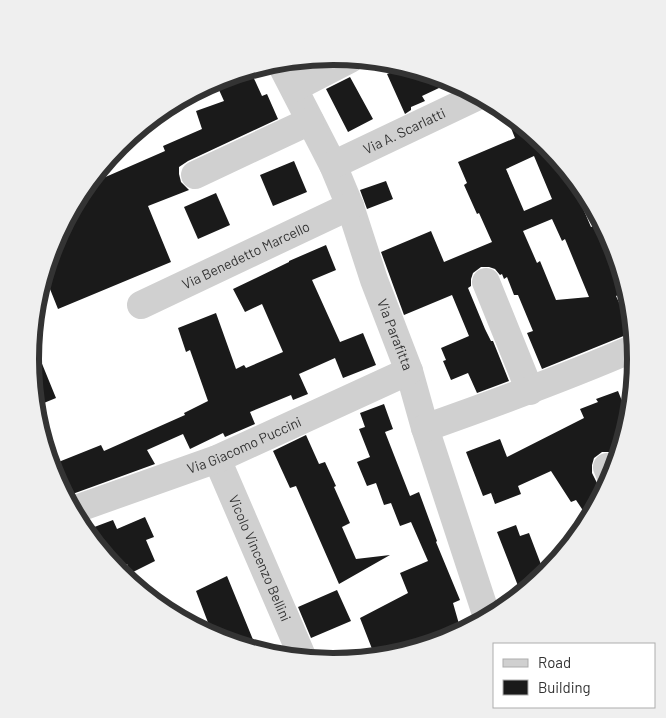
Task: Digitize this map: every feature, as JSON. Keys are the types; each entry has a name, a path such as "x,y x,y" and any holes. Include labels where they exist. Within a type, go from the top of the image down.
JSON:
{"street":[{"path":"288,77 329,65"},
{"name":"Via Parafitta","path":"288,77 333,165 350,206 374,280 409,370 425,428 485,611"},
{"name":"Via A. Scarlatti","path":"333,165 471,99"},
{"path":"195,175 310,121"},
{"name":"Via Benedetto Marcello","path":"141,305 350,206"},
{"path":"486,282 530,391"},
{"path":"425,428 530,391 627,351"},
{"name":"Via Giacomo Puccini","path":"79,508 217,459 409,370"},
{"name":"Vicolo Vincenzo Bellini","path":"217,459 300,652"}],"building":[{"path":"394,71 428,80 437,84 439,88 422,96 425,101 411,107 411,110 405,114 387,74"},
{"path":"253,76 262,96 267,94 278,119 179,167 181,182 189,190 148,206 171,262 58,309 48,285 54,264 78,212 100,180 165,151 163,146 202,129 196,111 224,101 218,88"},
{"path":"350,77 373,119 348,132 326,89"},
{"path":"509,124 541,151 577,195 591,227 595,225 605,246 620,294 616,296 624,312 626,335 542,369 527,333 533,331 518,295 514,295 507,277 504,279 502,274 500,275 495,269 481,267 473,273 471,286 468,288 509,381 477,393 468,373 451,380 443,361 446,360 441,348 469,336 452,295 404,315 381,252 431,231 444,262 492,242 464,185 467,183 458,162 515,138","holes":["534,156 552,199 524,211 506,169","552,219 562,241 565,239 589,297 556,300 540,261 537,263 523,231"]},
{"path":"294,161 307,192 273,206 260,175"},
{"path":"386,181 393,199 367,209 360,190"},
{"path":"216,193 230,225 198,239 184,207"},
{"path":"326,245 336,270 312,280 340,342 363,333 376,365 343,378 335,358 299,374 308,394 293,400 291,395 250,412 255,424 225,437 223,433 190,449 183,434 147,450 155,464 72,494 57,462 101,445 104,451 185,415 184,413 208,401 190,350 186,352 178,328 216,313 236,369 244,365 246,368 283,352 262,304 245,312 233,289"},
{"path":"39,356 56,398 42,404"},
{"path":"618,391 624,405 612,453 602,452 594,458 592,473 599,485 584,512 576,500 571,502 551,471 518,486 521,494 495,504 491,493 483,496 466,452 500,439 507,457 584,418 580,409 598,402 596,399"},
{"path":"384,404 393,429 385,432 410,496 419,492 436,542 460,600 453,603 459,625 428,638 373,651 360,618 408,593 400,573 428,561 411,522 400,526 391,503 384,505 376,483 367,486 357,462 370,457 359,429 365,427 360,413"},
{"path":"306,435 319,464 325,462 336,486 334,487 350,523 342,527 356,559 390,555 339,584 296,486 290,488 273,451"},
{"path":"145,517 154,537 146,540 155,561 131,573 127,564 124,566 92,528 113,520 117,529"},
{"path":"516,525 520,536 529,533 542,566 518,587 497,532"},
{"path":"227,576 254,642 238,638 209,626 196,591"},
{"path":"337,590 351,621 311,638 298,607"}]}
